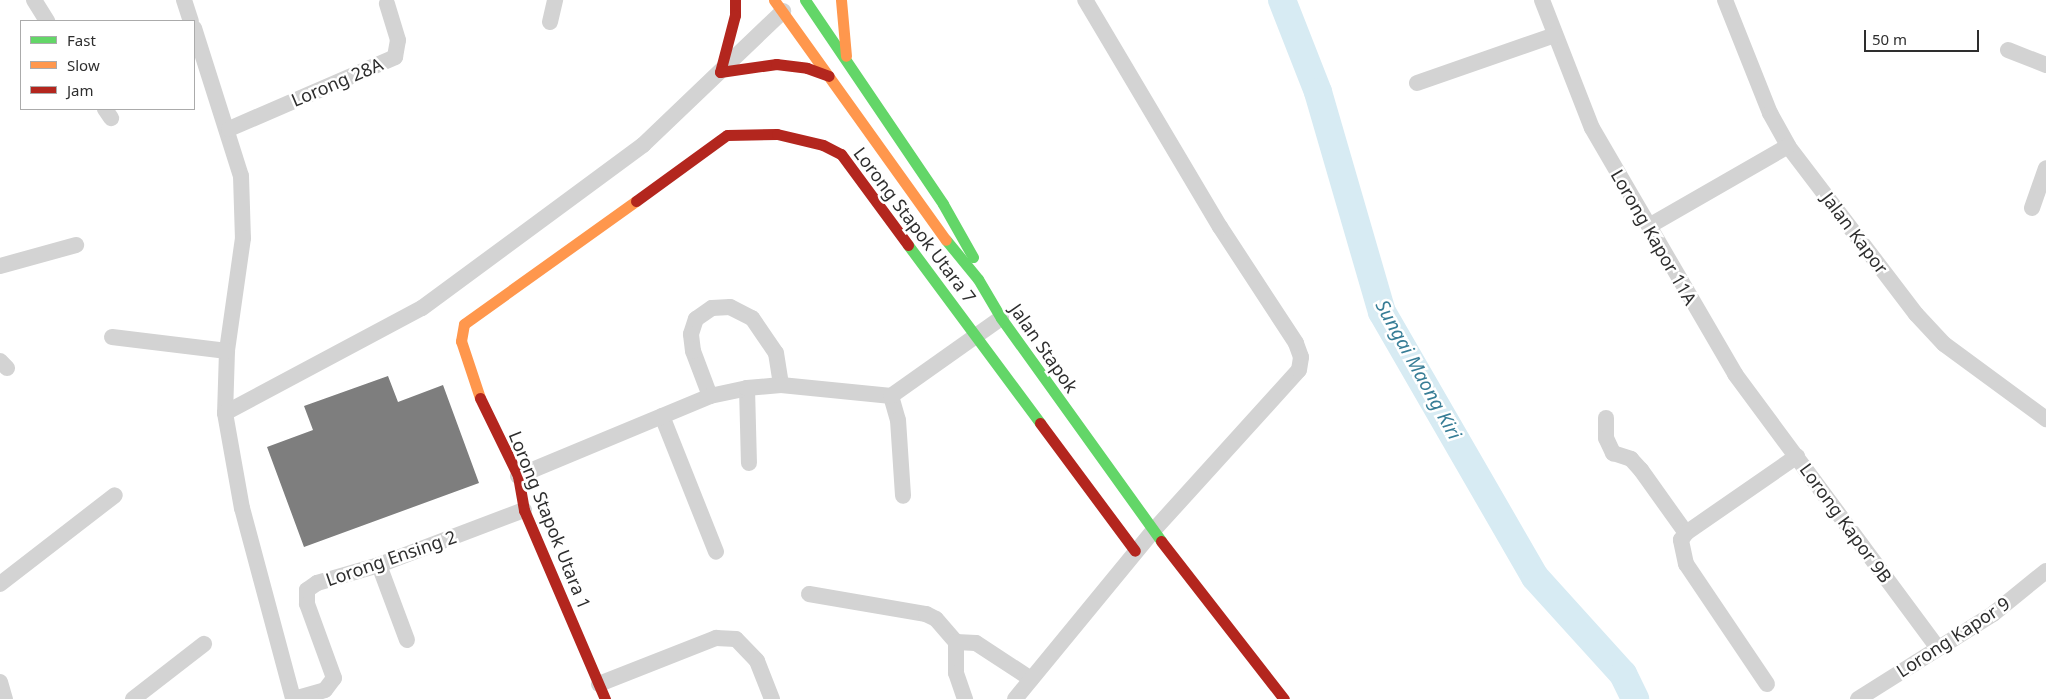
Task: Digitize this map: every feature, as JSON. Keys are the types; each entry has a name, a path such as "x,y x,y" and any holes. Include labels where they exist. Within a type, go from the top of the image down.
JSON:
{"main road":[{"path":"735,0 735,15 720,72 776,64 807,68 830,76"},
{"path":"804,0 943,204 975,260 978,279"},
{"path":"841,0 841,26 847,63 858,80"},
{"name":"Jalan Stapok","path":"784,4 830,76 965,267 978,279 1001,318 1153,531 1284,699"},
{"name":"Lorong Stapok Utara 7","path":"464,324 727,135 739,133 798,138 841,154 1135,551"},
{"name":"Lorong Stapok Utara 1","path":"464,324 461,341 478,395 518,476 524,510 602,692"}],"street":[{"path":"34,0 47,20"},
{"path":"184,0 191,20"},
{"path":"550,22 555,0"},
{"path":"1015,699 1135,551 1300,370 1301,358 1296,343 1220,227 1086,0"},
{"name":"Lorong Kapor 11A","path":"1542,0 1592,128 1735,374 1797,456"},
{"name":"Jalan Kapor","path":"1725,0 1770,112 1788,146 1916,314 1944,344 2046,419"},
{"name":"Lorong 28A","path":"228,129 395,57 398,40 387,4"},
{"path":"225,413 422,308 643,145 720,72 784,4"},
{"path":"195,31 242,176 244,204 243,238 227,350 225,413 242,508 294,699"},
{"path":"1417,83 1555,35"},
{"path":"2008,50 2046,65"},
{"path":"1648,226 1788,146"},
{"path":"2032,208 2046,168"},
{"path":"0,266 76,245"},
{"path":"710,396 693,351 691,334 696,320 712,308 730,307 752,318 776,353 781,385"},
{"path":"518,476 710,396 747,388 781,385 891,396 1001,318"},
{"path":"112,338 227,350"},
{"path":"747,388 749,463"},
{"path":"891,396 898,420 903,496"},
{"path":"662,416 716,552"},
{"path":"1606,418 1606,438 1614,453 1631,459 1641,470 1686,533 1681,540 1686,564 1767,684"},
{"name":"Lorong Kapor 9B","path":"1686,533 1797,456 1938,648"},
{"path":"0,584 115,495"},
{"name":"Lorong Ensing 2","path":"294,699 325,690 334,678 307,604 307,590 317,583 379,565 524,510"},
{"path":"379,565 408,640"},
{"name":"Lorong Kapor 9","path":"1858,699 1993,614 2046,571"},
{"path":"809,594 911,609 936,619 956,642 956,674 965,699"},
{"path":"602,692 716,638 736,639 757,661 772,699"},
{"path":"956,642 976,643 1031,678"},
{"path":"133,699 204,644"},
{"path":"0,682 5,699"}],"building":[{"path":"388,376 398,402 443,385 479,483 304,547 267,447 313,430 304,406"}],"waterway":[{"name":"Sungai Maong Kiri","path":"1282,0 1318,92 1382,312 1535,577 1623,674 1635,699"}],"traffic: fast":[{"path":"805,0 943,204 973,257"},
{"path":"946,240 978,279 1001,318 1161,541"},
{"path":"908,245 1040,423"}],"traffic: slow":[{"path":"774,0 946,240"},
{"path":"841,0 846,56"},
{"path":"480,398 461,341 464,324 636,201"}],"traffic: jam":[{"path":"735,0 735,15 720,72 776,64 807,68 829,76"},
{"path":"636,201 727,135 777,134 823,145 841,154 908,245"},
{"path":"480,398 518,476 524,510 605,699"},
{"path":"1040,423 1135,551"},
{"path":"1161,541 1284,699"}]}
